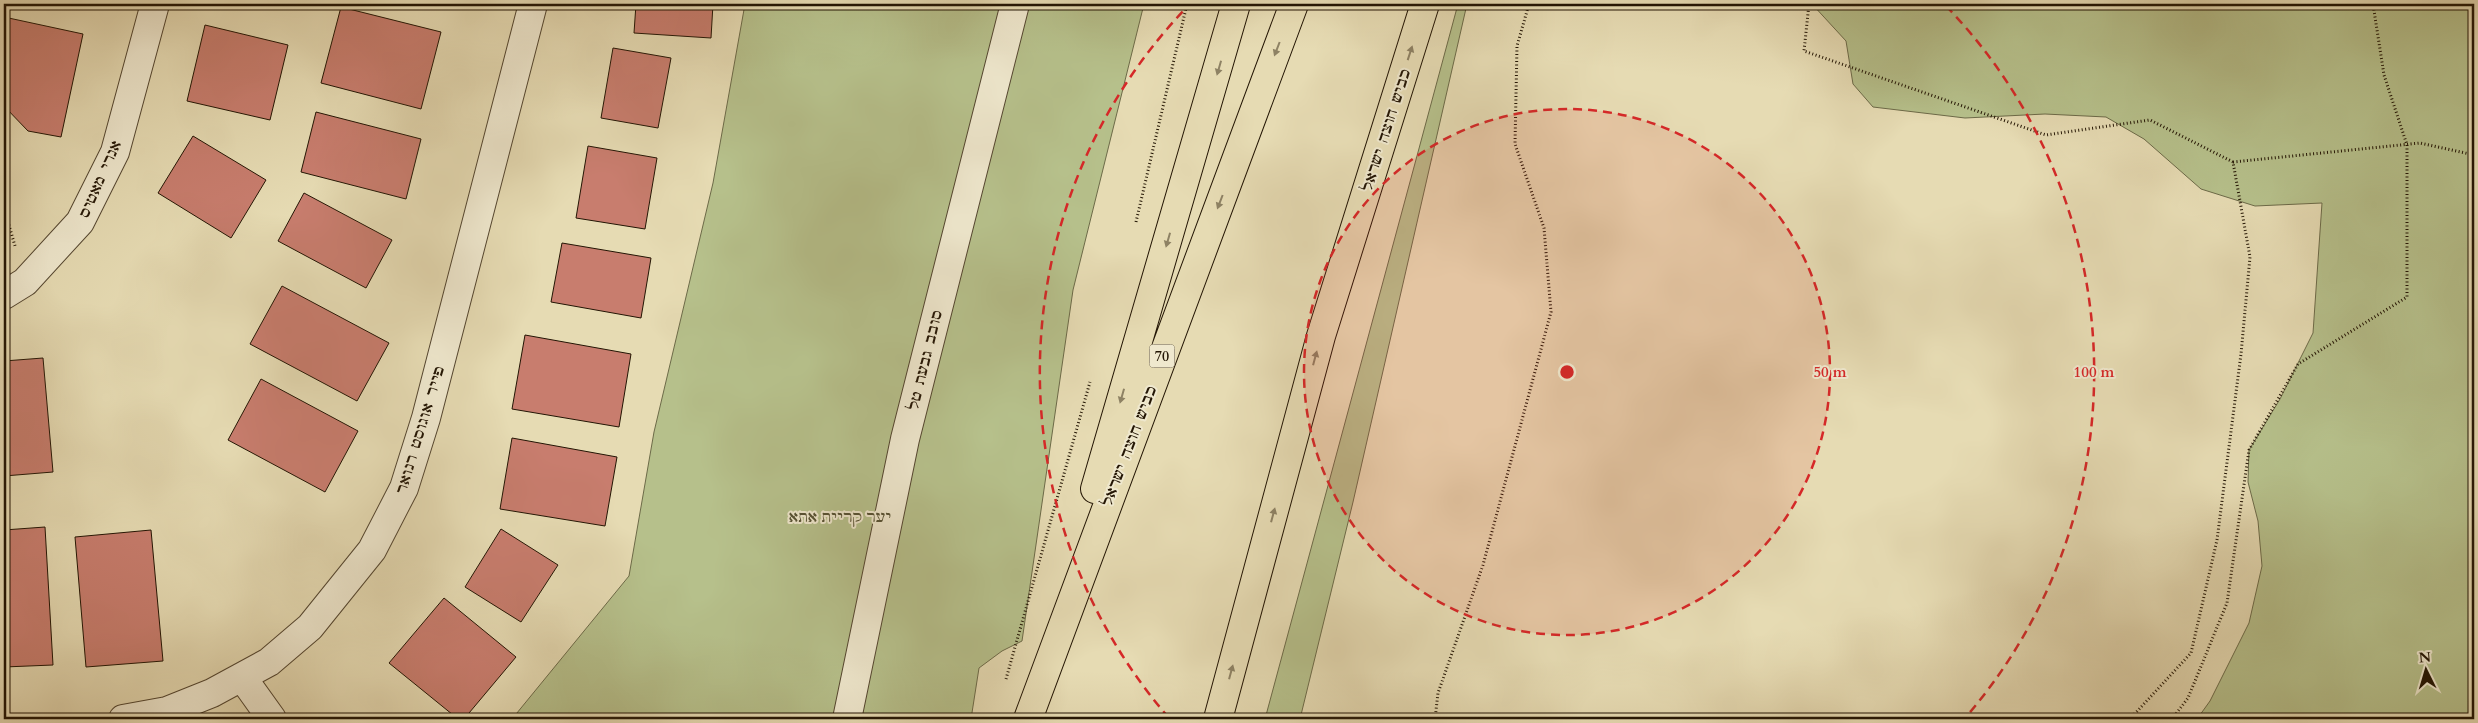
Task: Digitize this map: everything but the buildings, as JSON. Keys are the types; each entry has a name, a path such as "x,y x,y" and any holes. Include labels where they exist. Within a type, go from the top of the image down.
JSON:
{"highway":[{"path":"1029,714 1236,4"},
{"name":"כביש חוצה ישראל","path":"1029,714 1294,4"},
{"name":"כביש חוצה ישראל","path":"1218,719 1321,336 1426,4"}],"street":[{"name":"אנרי מאטיס","path":"4,295 25,282 80,222 115,152 154,4"},
{"name":"פייר אוגוסט רנואר","path":"123,719 167,711 212,693 269,662 310,627 372,550 404,488 426,418 533,4"},
{"name":"סובב גבעת טל","path":"848,719 905,439 1015,4"},
{"path":"242,677 272,719"}],"path":[{"path":"1134,230 1187,4"},
{"path":"1434,719 1438,693 1483,565 1551,312 1544,228 1515,144 1517,46 1528,4"},
{"path":"1808,4 1804,51 2046,135 2150,120 2233,162 2420,143 2474,155"},
{"path":"2172,719 2188,698 2227,603 2249,450 2298,364 2407,297 2408,145 2384,75 2373,4"},
{"path":"2130,719 2191,653 2217,540 2242,354 2250,257 2233,162"},
{"path":"1005,681 1090,380"}],"green space":[{"name":"יער קריית אתא","path":"745,4 1144,4 1073,290 1022,641 1002,651 979,668 971,719 512,719 629,576 654,432 713,183"},
{"path":"1458,4 1467,4 1353,502 1300,719 1265,719"},
{"path":"1812,4 2474,4 2474,719 2197,719 2210,701 2249,623 2262,566 2258,521 2248,482 2249,450 2280,399 2313,333 2322,203 2255,206 2201,189 2144,139 2106,117 2045,114 1965,118 1873,107 1853,84 1846,41"}]}
